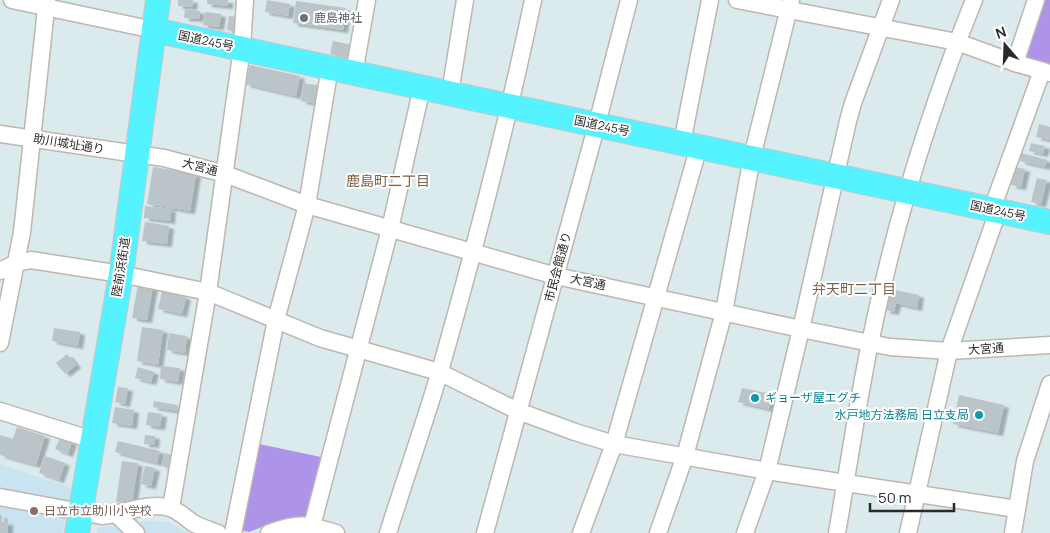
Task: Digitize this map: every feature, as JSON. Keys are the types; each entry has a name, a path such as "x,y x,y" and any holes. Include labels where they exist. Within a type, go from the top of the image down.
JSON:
{"highway":[{"name":"陸前浜街道","path":"78,523 121,274 158,0"},
{"name":"国道245号","path":"154,30 1050,222"}],"street":[{"path":"12,0 46,3 154,30"},
{"path":"171,508 208,292 242,48 245,0"},
{"path":"354,72 367,0"},
{"path":"450,93 465,0"},
{"path":"388,533 439,372 473,252 511,106 533,0"},
{"name":"市民会館通り","path":"485,533 556,276 629,0"},
{"path":"581,533 614,444 656,297 690,145 710,0"},
{"path":"737,0 789,5 880,28 957,42 1014,63 1046,72 995,210 949,352 915,494 908,533"},
{"path":"745,533 767,471 853,103 891,0"},
{"path":"837,533 870,343 906,191 957,42 974,0"},
{"path":"1014,63 1036,0"},
{"path":"0,342 22,232 46,3"},
{"path":"658,533 685,456 724,312 752,157 789,5"},
{"path":"233,533 276,320 308,205 330,67"},
{"path":"312,526 390,229 422,87"},
{"name":"助川城址通り","path":"0,134 138,154"},
{"name":"大宮通","path":"138,154 191,164 225,174 308,205 556,276 801,329 890,347 949,352 1050,345"},
{"path":"0,271 32,260 121,274 208,292 320,338 439,372 518,411 614,444 767,471 1017,509"},
{"path":"1013,533 1025,460 1050,384"},
{"path":"0,411 93,440"},
{"path":"0,497 78,523 149,506 171,508 195,524 218,533"},
{"path":"117,515 136,533"},
{"path":"269,533 290,526 312,526 336,533"}],"shaded area":[{"path":"1040,0 1050,0 1050,65 1028,59 1024,47"},
{"path":"259,444 321,457 306,516 286,518 249,532 238,530"},
{"name":"日立市立助川小学校","path":"0,464 71,488 63,533 0,533"},
{"path":"146,521 169,522 188,533 97,533 98,528"}],"building":[{"path":"178,0 193,0 192,7 178,6"},
{"path":"207,0 228,0 228,6 207,4"},
{"path":"267,0 290,4 288,16 265,12"},
{"path":"296,1 346,8 343,30 293,23"},
{"path":"185,9 200,11 199,19 184,18"},
{"path":"205,12 221,14 219,27 203,25"},
{"path":"229,16 239,17 237,32 227,30"},
{"path":"333,41 352,45 350,58 330,54"},
{"path":"250,65 300,76 296,96 245,84"},
{"path":"304,83 322,86 319,104 301,101"},
{"path":"1039,124 1050,127 1050,140 1036,137"},
{"path":"1031,143 1045,146 1043,154 1029,151"},
{"path":"1022,153 1047,160 1045,167 1020,161"},
{"path":"153,167 196,174 190,211 147,204"},
{"path":"1015,167 1025,169 1021,187 1011,185"},
{"path":"1037,178 1047,180 1041,204 1031,202"},
{"path":"145,206 171,209 170,221 144,218"},
{"path":"145,222 169,226 167,244 142,241"},
{"path":"138,284 153,286 147,320 132,318"},
{"path":"890,289 919,295 917,308 896,303 894,312 885,310"},
{"path":"162,291 186,297 182,314 158,309"},
{"path":"142,327 163,330 158,365 137,361"},
{"path":"54,328 80,332 78,346 52,341"},
{"path":"169,333 187,336 185,353 167,350"},
{"path":"67,354 76,365 65,374 56,363"},
{"path":"161,366 180,368 178,382 160,379"},
{"path":"138,367 154,372 151,382 135,378"},
{"path":"118,387 128,388 125,404 115,402"},
{"name":"ギョーザ屋エグチ","path":"742,388 772,394 769,409 738,402"},
{"name":"水戸地方法務局 日立支局","path":"959,395 1004,405 998,433 953,424"},
{"path":"154,401 178,405 177,411 153,407"},
{"path":"115,407 134,410 132,426 112,423"},
{"path":"148,412 162,414 160,427 146,425"},
{"path":"17,427 45,436 36,465 0,455 0,435 13,439"},
{"path":"145,435 155,436 154,445 144,444"},
{"path":"60,438 72,442 68,454 55,449"},
{"path":"118,441 160,451 157,463 115,452"},
{"path":"165,453 173,455 170,468 162,466"},
{"path":"45,456 65,463 59,480 39,473"},
{"path":"122,461 138,463 132,504 116,502"},
{"path":"145,466 155,468 151,486 141,484"},
{"path":"0,515 2,515 2,522 8,522 8,533 0,533"}],"place":[{"name":"鹿島神社","path":"304,18"},
{"name":"ギョーザ屋エグチ","path":"755,398"},
{"name":"水戸地方法務局 日立支局","path":"979,415"},
{"name":"日立市立助川小学校","path":"34,511"}],"district":[{"name":"鹿島町二丁目","path":"388,181"},
{"name":"弁天町二丁目","path":"854,289"}]}
